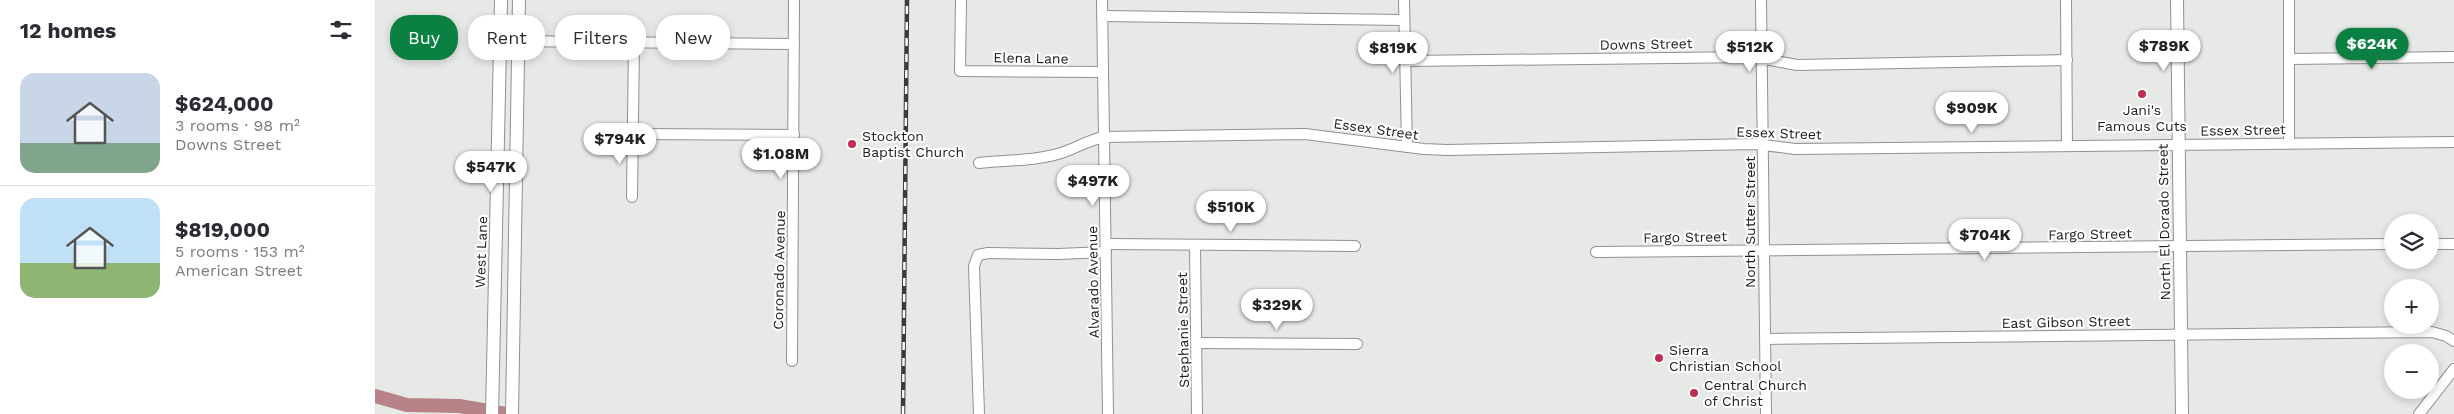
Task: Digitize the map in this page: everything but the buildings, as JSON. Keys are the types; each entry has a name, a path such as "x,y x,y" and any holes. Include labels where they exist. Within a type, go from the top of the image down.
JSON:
{"main road":[{"name":"West Lane","path":"501,0 501,15"},
{"path":"519,0 519,15"},
{"name":"North El Dorado Street","path":"2177,0 2182,414"},
{"name":"West Lane","path":"492,414 500,60"},
{"path":"512,414 519,60"},
{"path":"499,150 504,170 505,199 508,206 515,208"},
{"path":"497,232 507,236 508,258 515,276"}],"street":[{"name":"Coronado Avenue","path":"791,361 795,0"},
{"name":"Elena Lane","path":"961,0 961,71 1102,72"},
{"name":"Alvarado Avenue","path":"1102,0 1108,414"},
{"path":"1404,0 1407,147"},
{"name":"North Sutter Street","path":"1761,0 1766,414"},
{"path":"2066,0 2067,146"},
{"path":"2289,0 2289,144"},
{"path":"1102,16 1404,20"},
{"path":"646,42 794,44"},
{"name":"Downs Street","path":"1405,61 1754,57 1797,65 2067,60"},
{"path":"2290,59 2454,57"},
{"path":"632,197 634,60"},
{"path":"633,134 794,135"},
{"name":"Essex Street","path":"979,163 1023,159 1064,152 1090,140 1104,137 1305,134 1447,150 1764,144 1795,148 2454,142"},
{"name":"Fargo Street","path":"1596,252 2384,244"},
{"path":"2439,244 2454,244"},
{"name":"Stephanie Street","path":"1195,246 1197,414"},
{"path":"979,414 974,266 978,255 988,253 1058,254 1106,248 1355,246"},
{"name":"East Gibson Street","path":"1766,339 2432,332 2446,336 2454,341"},
{"path":"1197,343 1357,344"},
{"path":"2419,414 2454,369"}],"waterway":[{"path":"375,396 407,405 459,406 506,414"}],"railway":[{"path":"903,414 907,0"}],"place":[{"name":"Jani's Famous Cuts","path":"2142,94"},
{"name":"Stockton Baptist Church","path":"852,144"},
{"name":"Sierra Christian School","path":"1659,358"},
{"name":"Central Church of Christ","path":"1694,393"}]}
